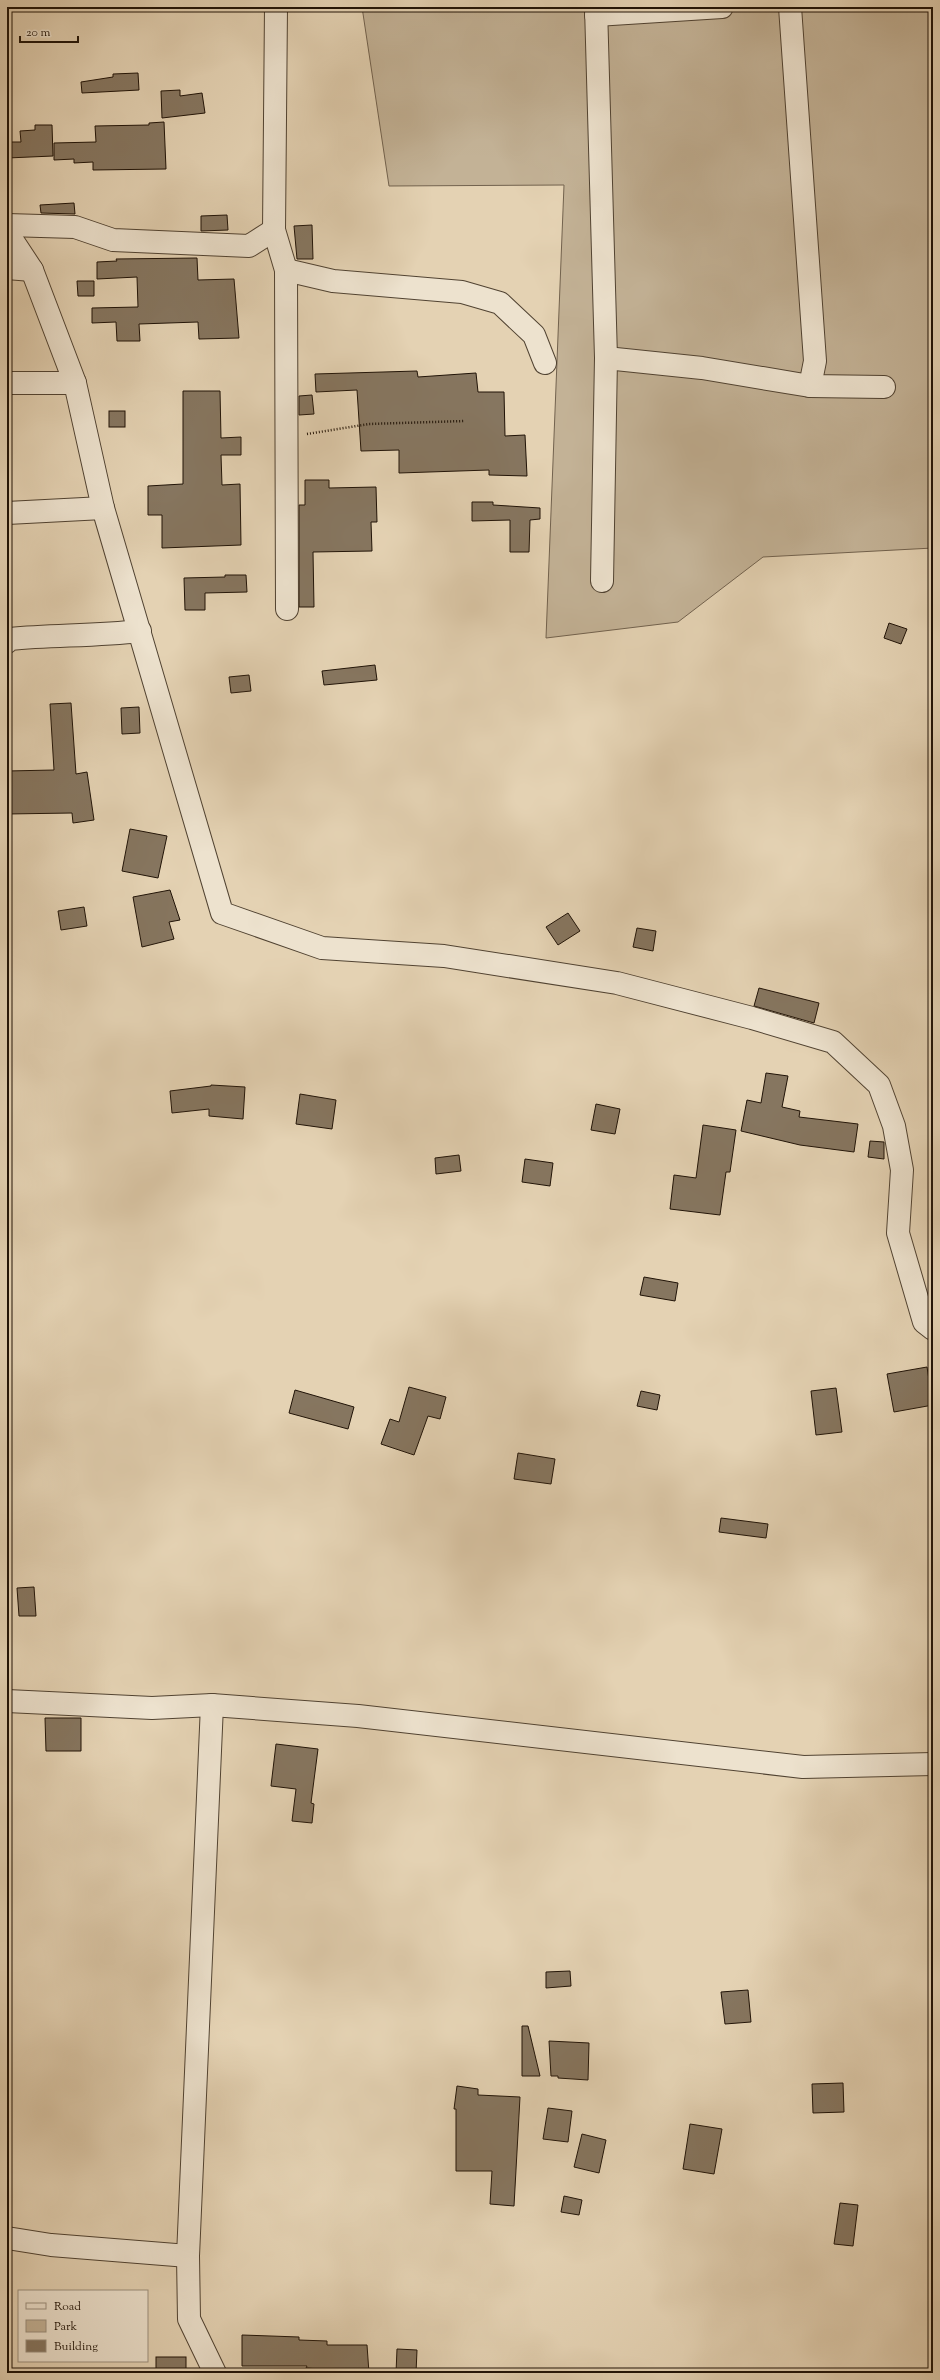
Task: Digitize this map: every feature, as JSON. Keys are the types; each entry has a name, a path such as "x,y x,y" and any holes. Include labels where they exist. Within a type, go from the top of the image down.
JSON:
{"street":[{"path":"276,7 274,230 286,270 285,438 287,609"},
{"path":"602,581 606,358 596,11 722,7"},
{"path":"790,7 815,361 810,386"},
{"path":"7,225 75,227 113,240 249,246 274,230"},
{"path":"7,232 32,270 75,383 103,508 222,913 322,948 444,956 616,983 752,1018 833,1042 879,1086 894,1126 902,1170 898,1233 924,1322 933,1329"},
{"path":"7,268 32,270"},
{"path":"286,270 333,281 462,292 500,303 534,335 544,363"},
{"path":"606,358 702,368 810,386 884,387"},
{"path":"7,383 75,383"},
{"path":"7,513 103,508"},
{"path":"7,642 10,639 47,636 104,635 140,631"},
{"path":"7,1701 152,1708 212,1705 366,1717 803,1766 933,1764"},
{"path":"212,1705 188,2256 189,2319 215,2373"},
{"path":"7,2238 51,2245 188,2256"}],"path":[{"path":"285,438 369,424 465,421"}],"green space":[{"path":"362,7 933,7 933,548 763,557 678,622 546,638 564,185 389,186"}],"building":[{"path":"138,73 139,90 82,93 81,82 113,77 113,74"},
{"path":"180,90 180,96 202,93 205,113 162,118 161,91"},
{"path":"164,122 166,169 93,170 93,162 74,163 74,159 54,160 54,143 96,142 95,126 149,125 149,123"},
{"path":"35,125 52,125 53,156 7,158 7,142 21,142 20,131 35,130"},
{"path":"74,203 75,214 41,213 40,205"},
{"path":"227,215 228,230 201,231 201,216"},
{"path":"312,225 313,259 297,259 294,226"},
{"path":"197,258 198,280 234,279 239,338 199,339 198,322 139,324 140,341 117,341 116,322 92,323 92,308 138,307 137,277 97,279 97,262 117,261 116,259"},
{"path":"77,281 94,281 94,296 78,296"},
{"path":"417,371 418,377 476,373 478,392 504,392 505,436 525,435 527,476 489,475 489,470 399,473 399,450 361,451 357,390 316,392 315,374"},
{"path":"183,391 220,391 221,438 241,437 241,455 221,455 222,485 240,484 241,545 162,548 162,515 148,515 148,486 183,484"},
{"path":"312,395 314,414 299,415 299,396"},
{"path":"109,411 125,411 125,427 109,427"},
{"path":"305,480 329,480 329,488 376,487 377,522 371,522 372,551 313,552 314,607 299,607 299,505 305,505"},
{"path":"472,502 493,502 493,505 540,508 540,519 530,520 529,552 510,552 510,520 472,521"},
{"path":"225,575 246,575 247,592 205,593 205,610 185,610 184,578 225,577"},
{"path":"889,623 907,629 901,644 884,638"},
{"path":"375,665 377,680 324,685 322,671"},
{"path":"249,675 251,691 231,693 229,677"},
{"path":"71,703 76,774 87,772 94,820 73,823 72,813 7,814 7,771 54,770 50,704"},
{"path":"139,707 140,733 122,734 121,708"},
{"path":"130,829 167,836 158,878 122,871"},
{"path":"170,890 180,920 169,922 174,939 142,947 133,897"},
{"path":"84,907 87,926 61,930 58,911"},
{"path":"568,913 580,931 558,945 546,927"},
{"path":"637,928 656,931 653,951 633,947"},
{"path":"759,988 819,1003 814,1023 754,1006"},
{"path":"766,1073 788,1076 782,1107 800,1111 799,1117 858,1124 854,1152 800,1145 741,1131 747,1100 761,1103"},
{"path":"211,1085 245,1087 243,1119 209,1116 209,1109 172,1113 170,1091"},
{"path":"300,1094 336,1100 332,1129 296,1124"},
{"path":"596,1104 620,1109 615,1134 591,1130"},
{"path":"703,1125 736,1130 730,1172 726,1172 720,1215 670,1209 674,1175 696,1178"},
{"path":"870,1141 884,1142 884,1159 868,1157"},
{"path":"459,1155 461,1171 436,1174 435,1158"},
{"path":"525,1159 553,1163 550,1186 522,1182"},
{"path":"644,1277 678,1283 675,1301 640,1295"},
{"path":"927,1367 933,1405 894,1412 887,1374"},
{"path":"409,1387 446,1397 440,1419 428,1416 414,1455 381,1444 390,1419 399,1422"},
{"path":"836,1388 842,1432 816,1435 811,1391"},
{"path":"295,1390 354,1407 348,1429 289,1413"},
{"path":"641,1391 660,1395 657,1410 637,1406"},
{"path":"518,1453 555,1459 551,1484 514,1479"},
{"path":"721,1518 768,1524 766,1538 719,1532"},
{"path":"34,1587 36,1616 19,1616 17,1588"},
{"path":"45,1718 81,1718 81,1751 46,1751"},
{"path":"276,1744 318,1749 311,1803 314,1804 312,1823 292,1821 296,1789 271,1786"},
{"path":"570,1971 571,1986 546,1988 546,1972"},
{"path":"748,1990 751,2022 725,2024 721,1992"},
{"path":"522,2026 528,2026 540,2076 522,2076"},
{"path":"549,2041 589,2043 588,2080 558,2078 558,2076 551,2076"},
{"path":"843,2083 844,2112 813,2113 812,2084"},
{"path":"457,2086 478,2089 478,2095 520,2097 514,2206 490,2204 492,2171 456,2171 456,2109 454,2109"},
{"path":"548,2108 572,2111 568,2142 543,2139"},
{"path":"690,2124 722,2129 714,2174 683,2169"},
{"path":"582,2134 606,2140 599,2173 574,2167"},
{"path":"564,2196 582,2200 579,2215 561,2212"},
{"path":"840,2203 858,2205 853,2246 834,2244"},
{"path":"242,2335 299,2337 299,2340 327,2341 327,2345 367,2345 369,2373 333,2373 333,2370 306,2368 307,2366 242,2366"},
{"path":"397,2349 417,2350 416,2373 396,2373"},
{"path":"156,2357 186,2357 186,2373 156,2373"}]}
